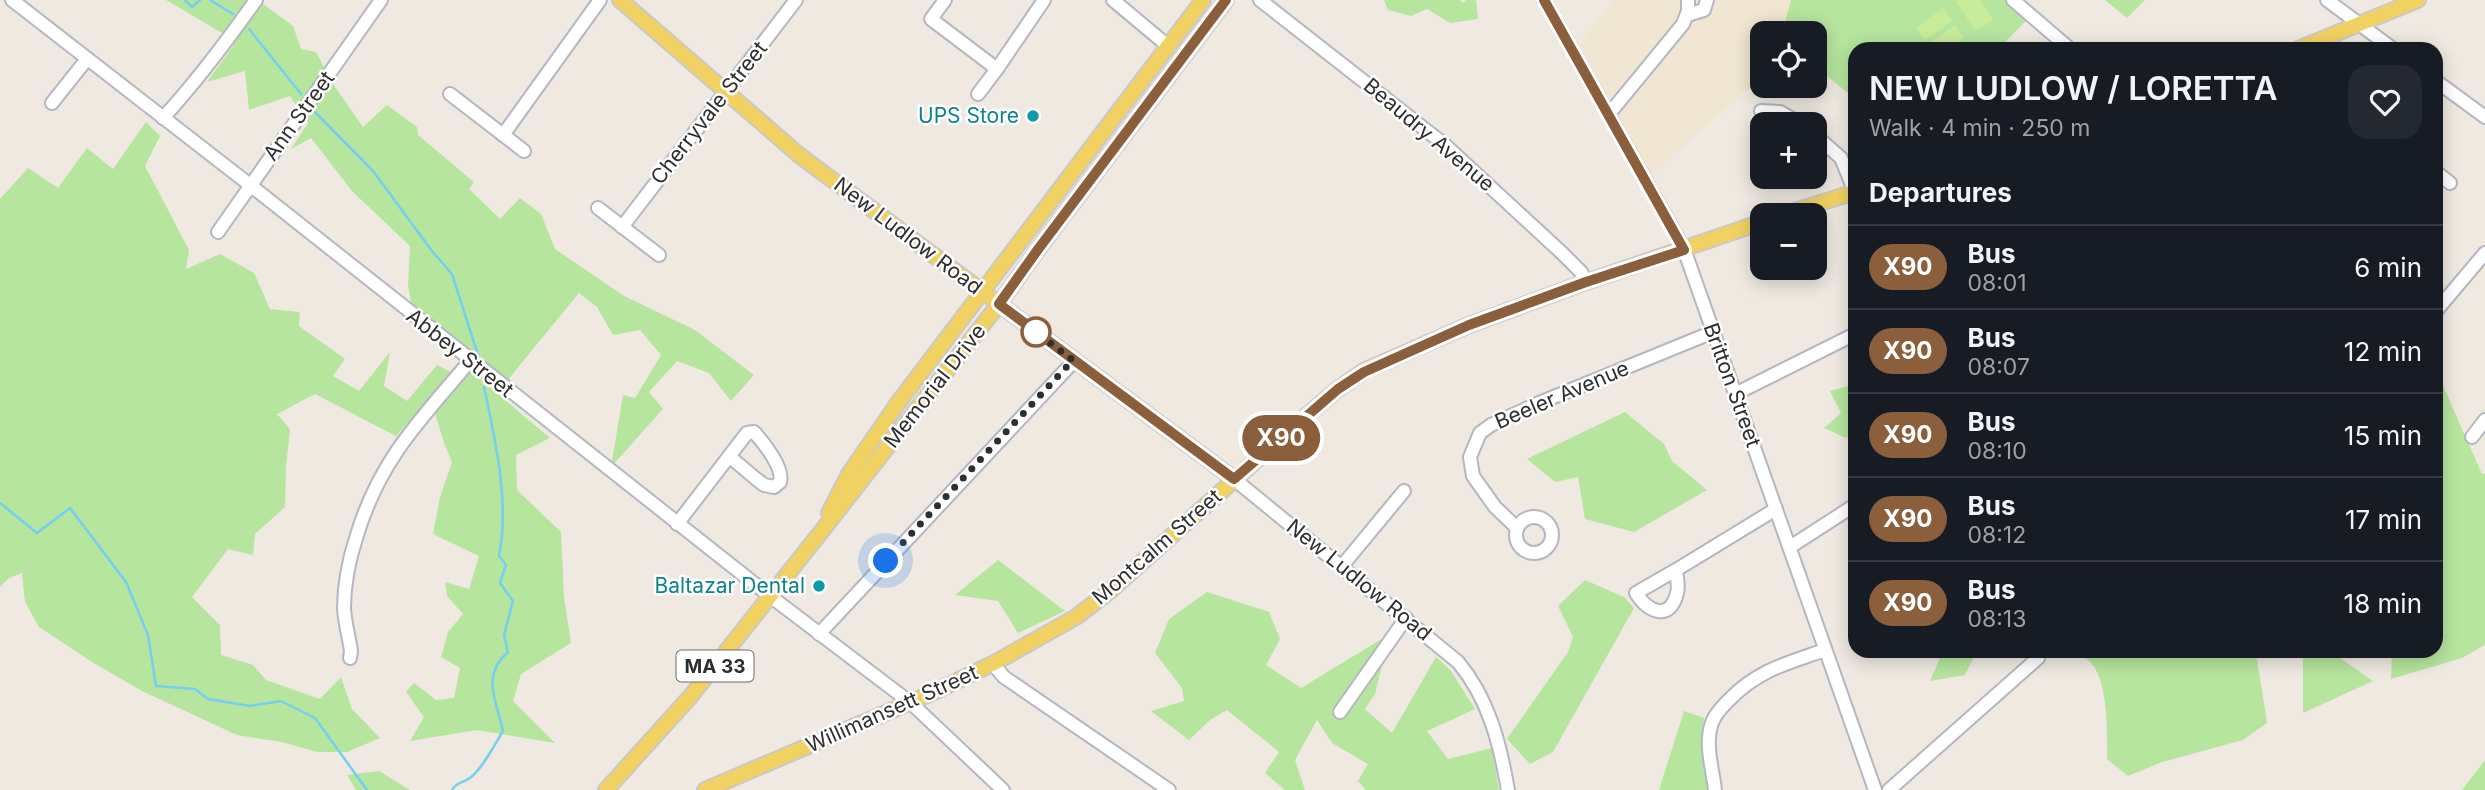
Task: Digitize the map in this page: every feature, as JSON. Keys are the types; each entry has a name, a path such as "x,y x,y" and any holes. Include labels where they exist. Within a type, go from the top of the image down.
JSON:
{"main road":[{"name":"New Ludlow Road","path":"620,0 799,155 1234,479"},
{"name":"Memorial Drive","path":"818,536 836,498 898,403 1203,0"},
{"name":"Memorial Drive","path":"606,790 672,718 818,536 999,304 1226,0"},
{"path":"2315,42 2418,0"},
{"path":"1820,203 1848,194"},
{"name":"Montcalm Street","path":"1074,618 1110,591 1338,389 1364,372 1469,325 1750,226"},
{"name":"Willimansett Street","path":"705,790 732,785 911,703 993,664 1074,618"}],"street":[{"name":"Abbey Street","path":"12,0 677,524 911,703 1003,790"},
{"path":"163,118 212,60 256,0"},
{"name":"Ann Street","path":"218,232 381,0"},
{"path":"503,135 600,0"},
{"name":"Cherryvale Street","path":"622,227 796,0"},
{"path":"945,0 931,19 997,69"},
{"path":"978,94 1044,0"},
{"path":"1113,0 1168,46"},
{"name":"Beaudry Avenue","path":"1260,0 1445,145 1563,254 1581,272 1586,282"},
{"name":"Britton Street","path":"1544,0 1684,250 1875,790"},
{"path":"1609,114 1683,24 1688,0"},
{"path":"1687,15 1704,10 1707,0"},
{"path":"2013,0 2062,42"},
{"path":"2327,0 2384,42"},
{"path":"52,103 87,59"},
{"path":"2443,86 2485,117"},
{"path":"450,94 524,151"},
{"path":"1761,111 1782,112"},
{"path":"1827,146 1841,158 1848,175"},
{"path":"2443,178 2450,183"},
{"path":"598,208 659,255"},
{"path":"2443,303 2485,253"},
{"name":"Beeler Avenue","path":"1517,528 1495,507 1473,476 1471,454 1480,433 1491,425 1539,403 1713,332"},
{"path":"1735,394 1848,338"},
{"path":"819,634 1073,360"},
{"path":"350,658 344,610 346,579 349,558 370,496 398,447 471,361"},
{"path":"2472,437 2485,420"},
{"path":"677,524 729,456 747,433 754,432 781,474 780,482 774,487 764,485 729,456"},
{"name":"New Ludlow Road","path":"1234,479 1450,654 1476,687 1495,733 1508,790"},
{"path":"1342,566 1404,491"},
{"path":"1676,570 1776,509"},
{"path":"1790,547 1848,510"},
{"path":"1340,712 1406,618"},
{"path":"1715,790 1709,733 1714,718 1722,707 1752,678 1825,650"},
{"path":"1889,790 2038,658"},
{"path":"993,664 1004,677 1169,790"}],"shaded area":[{"path":"1614,0 1791,0 1785,21 1750,21 1750,87 1651,175 1579,44"}],"green space":[{"path":"166,0 258,0 293,26 301,49 316,52 333,84 363,127 387,105 417,127 418,135 474,182 469,189 500,219 520,198 541,214 555,249 624,296 695,330 754,375 731,401 709,373 677,361 649,392 663,409 611,467 623,395 635,398 661,355 640,330 613,335 597,307 579,293 506,382 412,307 408,285 410,246 352,191 311,138 291,149 308,123 290,96 249,110 245,71 207,82 234,45 222,33"},
{"path":"1384,0 1460,0 1463,3 1466,0 1476,0 1478,19 1450,23 1427,9 1411,16 1388,10"},
{"path":"1791,0 2016,0 2029,12 2022,17 2026,21 2006,42 1848,42 1848,93 1827,76 1827,21 1785,21"},
{"path":"1980,0 1993,19 1976,31 1956,2"},
{"path":"2105,0 2145,0 2127,18"},
{"path":"1943,8 1952,21 1925,40 1916,28"},
{"path":"1955,25 1964,38 1959,42 1932,42"},
{"path":"146,122 160,136 145,166 189,250 186,269 220,254 254,273 270,309 300,312 299,326 345,359 333,376 359,391 390,352 384,386 407,401 437,365 451,372 396,436 315,394 277,414 290,429 285,507 255,534 253,555 228,549 192,597 220,625 221,655 253,665 266,680 320,699 341,677 352,709 380,738 347,752 317,752 282,742 237,735 142,691 39,627 25,602 22,573 9,578 0,587 0,199 28,168 58,188 87,148 113,169"},
{"path":"471,371 550,438 516,455 517,490 561,532 564,597 571,643 521,674 513,701 555,743 477,730 410,741 424,717 406,692 414,683 436,700 454,698 460,668 441,657 448,632 463,614 447,596 445,582 469,589 479,556 433,534 440,497 452,462 435,413"},
{"path":"1848,386 1846,438 1824,428 1841,413 1830,391"},
{"path":"2443,386 2482,474 2485,473 2485,645 2462,658 2391,679 2392,658 2443,658"},
{"path":"1625,412 1664,444 1672,461 1707,490 1634,532 1585,519 1578,477 1555,482 1527,459"},
{"path":"998,560 1065,611 1018,633 998,601 955,595"},
{"path":"1585,580 1624,597 1634,608 1553,752 1530,764 1507,739 1568,652 1573,637 1558,606"},
{"path":"1207,592 1269,612 1280,639 1266,665 1301,688 1390,634 1375,694 1365,709 1392,733 1436,657 1451,671 1475,709 1427,731 1448,759 1492,748 1499,790 1366,790 1358,781 1368,764 1332,743 1317,720 1295,760 1305,790 1285,790 1265,773 1279,752 1227,710 1210,720 1189,740 1151,711 1184,701 1182,688 1155,653 1169,619"},
{"path":"1940,658 1974,658 1965,675 1930,681"},
{"path":"2085,658 2255,658 2267,723 2243,740 2162,762 2128,776 2107,759 2103,691 2094,667"},
{"path":"2303,658 2340,658 2373,681 2303,713"},
{"path":"1684,711 1704,718 1701,738 1710,790 1659,790"},
{"path":"2485,760 2485,790 2462,790"},
{"path":"379,771 410,790 356,790 347,775"}],"waterway":[{"path":"185,0 192,7 200,0"},
{"path":"210,0 233,14"},
{"path":"249,29 301,94"},
{"path":"315,112 373,171 452,274 478,355"},
{"path":"452,790 480,768 503,731 494,698 493,679 495,670 508,652 504,635 513,601 500,583 506,565 499,556 502,493 484,387"},
{"path":"0,503 37,533 70,508 126,582 148,635 156,686 195,689 208,699 250,706 281,701 315,718 367,790"}],"bus line":[{"name":"X90","path":"1226,0 999,304 1234,479 1338,389 1364,372 1469,325 1684,250 1544,0"}],"place":[{"name":"UPS Store","path":"1033,116"},
{"name":"Baltazar Dental","path":"819,586"}],"route":[{"path":"886,561 1073,360 1030,328 1036,332"}]}
